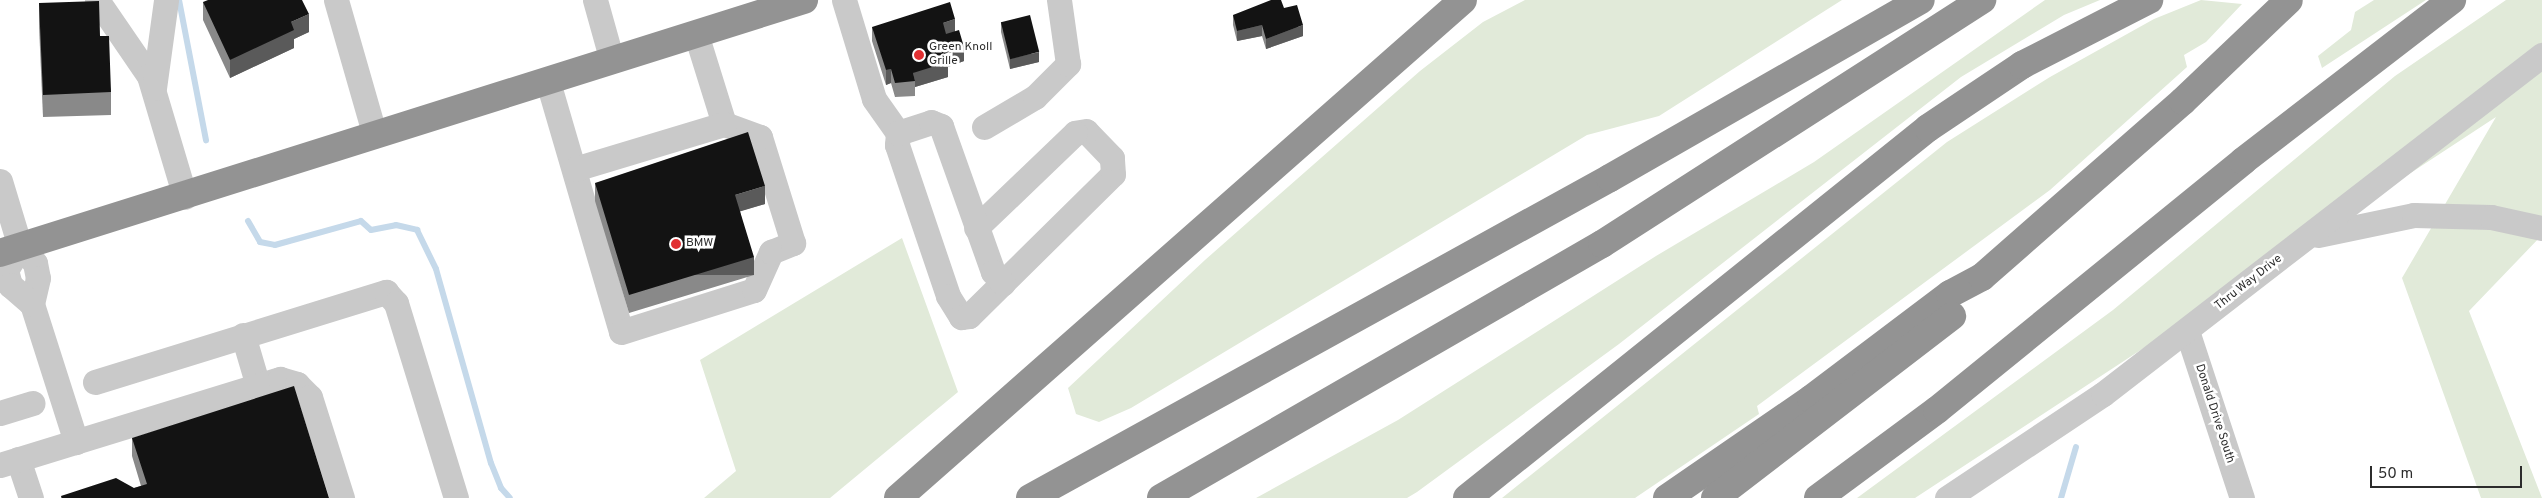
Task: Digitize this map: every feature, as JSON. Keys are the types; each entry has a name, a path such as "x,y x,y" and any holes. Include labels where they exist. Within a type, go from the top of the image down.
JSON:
{"highway":[{"path":"10,250 804,0"},
{"path":"898,498 1463,0"},
{"path":"1030,498 1579,195 1921,0"},
{"path":"1161,498 1602,244 1982,0"},
{"path":"1467,498 1928,128 2030,60 2149,0"},
{"path":"1667,498 1811,399 1950,294 1982,277 2183,101 2289,0"},
{"path":"1818,498 1937,410 2244,161 2452,0"},
{"path":"1715,498 1961,308 1982,277"}],"street":[{"path":"97,0 154,88 184,196"},
{"path":"336,0 375,136"},
{"path":"595,0 612,61"},
{"path":"844,0 879,110 898,133 897,145 958,314 969,316 1113,174 1112,158 1089,134 1079,131 976,228"},
{"path":"984,127 1029,101 1068,64 1059,0"},
{"path":"154,88 164,1"},
{"path":"696,34 724,124"},
{"name":"Thru Way Drive","path":"1947,498 2103,394 2542,56"},
{"path":"548,82 621,332 754,290 771,252 793,243 760,137 724,124 574,169"},
{"path":"898,133 932,122 941,126 993,272 1003,283"},
{"path":"0,182 10,250 6,270 10,285 32,304 76,442"},
{"path":"2306,238 2360,223 2414,215 2491,217 2542,228"},
{"path":"95,382 377,292 389,294 456,498"},
{"name":"Donald Drive South","path":"2187,330 2242,498"},
{"path":"243,335 258,386"},
{"path":"31,498 9,462 258,386 289,381 310,397 342,498"},
{"path":"0,413 32,403"}],"green space":[{"path":"1525,0 1842,0 1659,116 1587,135 1131,408 1099,422 1076,414 1068,388 1205,260 1420,71 1483,22"},
{"path":"2045,0 2100,0 2064,15 1961,77 1619,344 1417,492 1407,498 1256,498 1398,420 1656,256 1814,162"},
{"path":"2201,0 2242,4 2206,42 2184,55 2187,67 2050,190 1757,406 1759,414 1635,498 1502,498 1947,142 2050,77 2154,19"},
{"path":"2374,0 2426,0 2322,68 2318,56 2351,30 2355,12"},
{"path":"2506,0 2542,0 2542,235 2469,311 2542,498 2481,498 2402,278 2496,117 1915,498 1857,498 2113,310 2395,76"},
{"path":"902,238 958,392 830,498 704,498 736,471 700,360"}],"building":[{"path":"208,0 302,0 309,14 291,22 294,30 230,60 203,2"},
{"path":"1271,0 1281,0 1284,8 1297,5 1303,25 1266,39 1262,25 1237,31 1233,15"},
{"path":"99,1 100,36 109,36 111,92 43,95 39,3"},
{"name":"Green Knoll Grille","path":"950,2 955,19 943,23 946,34 959,30 964,47 945,53 948,62 913,73 915,81 895,83 891,69 886,70 872,27"},
{"path":"1030,15 1039,52 1010,59 1001,22"},
{"name":"BMW","path":"748,132 765,186 735,195 754,257 629,295 595,183"},
{"path":"294,386 329,498 62,498 61,496 116,478 134,488 147,484 132,438"}],"waterway":[{"path":"179,0 206,140"},
{"path":"248,221 260,242 275,245 361,221 371,230 396,225 417,230 436,269 491,463 501,488 510,498"},
{"path":"2061,498 2076,447"}],"place":[{"name":"Green Knoll Grille","path":"919,55"},
{"name":"BMW","path":"676,244"}]}
